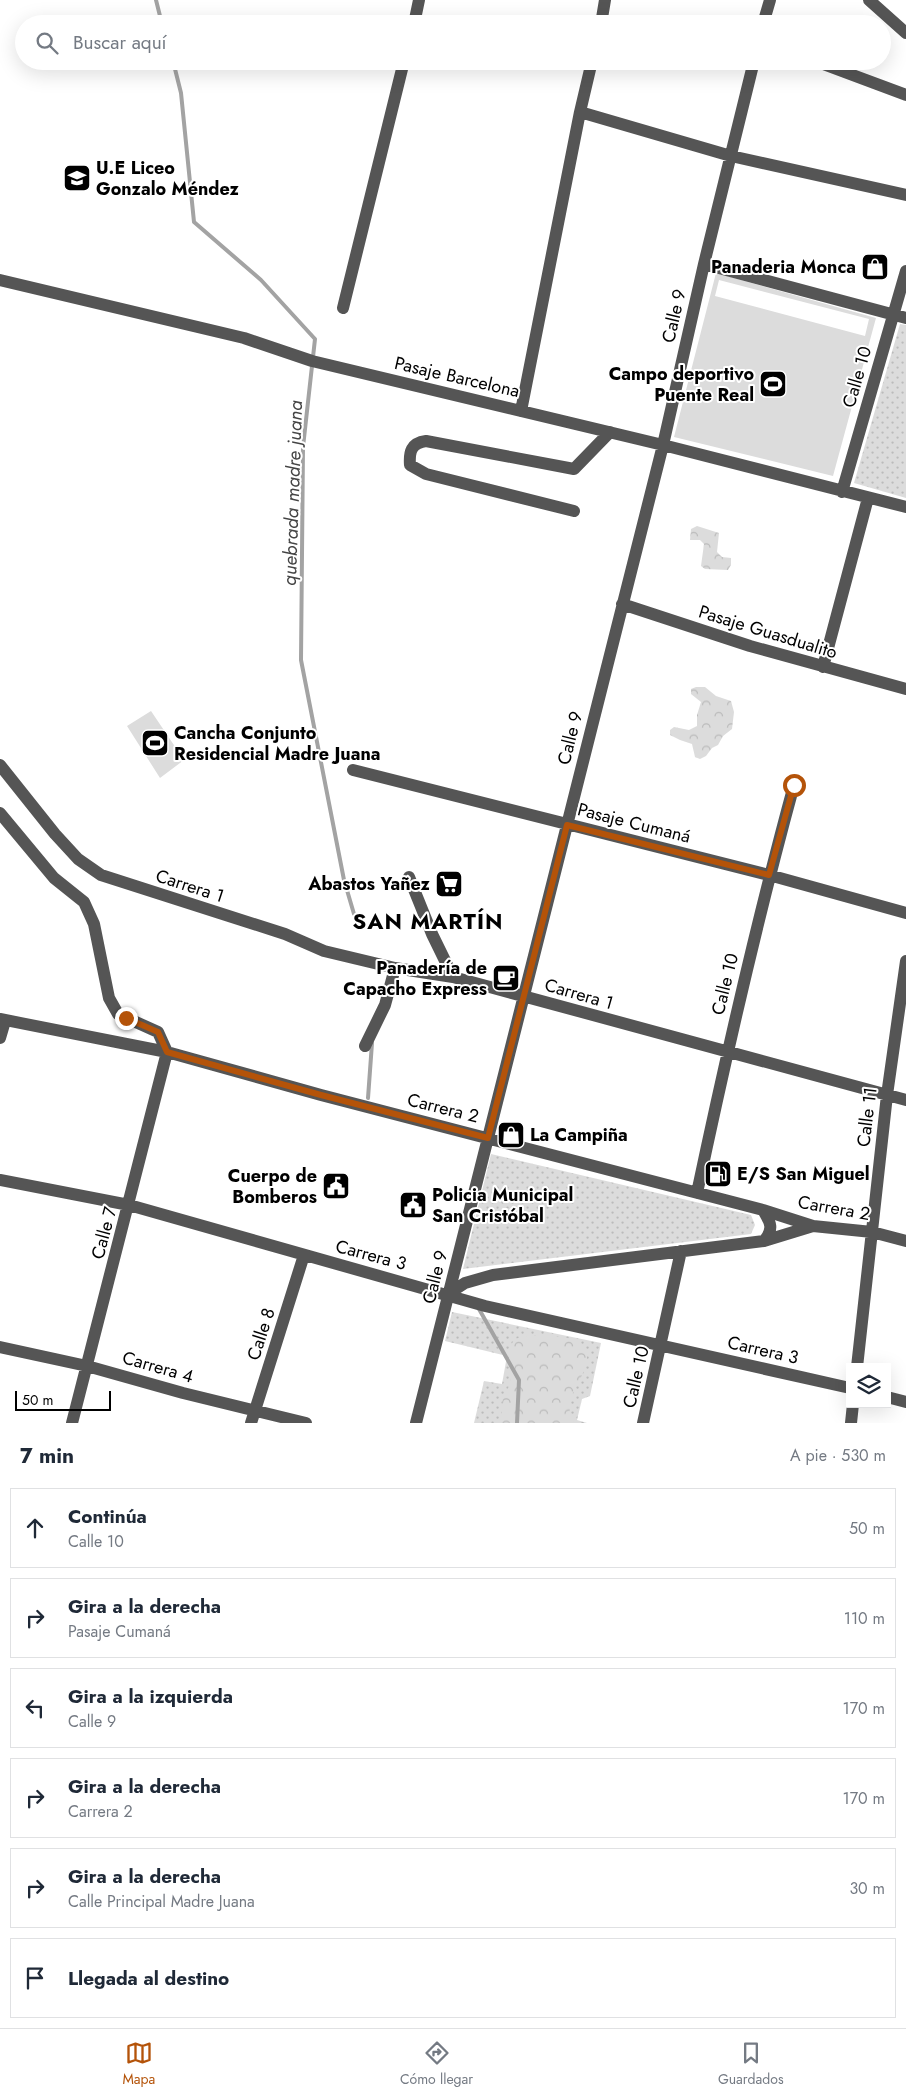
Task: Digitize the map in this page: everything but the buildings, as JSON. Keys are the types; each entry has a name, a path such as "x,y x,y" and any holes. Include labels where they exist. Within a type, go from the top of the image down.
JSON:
{"street":[{"path":"416,15 419,0"},
{"path":"602,15 605,0"},
{"path":"766,15 770,0"},
{"path":"870,0 886,15"},
{"path":"891,19 906,33"},
{"path":"343,308 402,70"},
{"path":"521,410 590,70"},
{"name":"Calle 9","path":"416,1423 663,445 704,264 752,70"},
{"path":"839,70 906,95"},
{"path":"580,112 731,156 906,195"},
{"path":"704,264 900,316"},
{"name":"Calle 10","path":"842,492 900,316 906,271"},
{"name":"Pasaje Barcelona","path":"0,280 244,338 312,361 521,410 906,507"},
{"path":"574,511 426,474 410,465 409,453 413,446 419,442 426,441 574,469 610,432"},
{"path":"823,667 868,498"},
{"name":"Pasaje Guasdualito","path":"622,604 750,646 906,689"},
{"name":"Carrera 1","path":"0,765 55,834 78,859 101,875 285,934 324,951 395,968 454,977 906,1100"},
{"name":"Pasaje Cumaná","path":"353,770 769,875 906,913"},
{"name":"Calle 10","path":"697,1194 726,1052 769,875 794,785"},
{"path":"0,812 54,878 84,902 94,924 109,998 118,1014 158,1032 167,1052"},
{"path":"408,877 432,934 454,977"},
{"name":"Calle 11","path":"857,1363 887,1095 906,960"},
{"path":"365,1046 385,1005 395,968"},
{"path":"0,1038 2,1020"},
{"name":"Carrera 2","path":"2,1020 167,1052 321,1095 763,1210 813,1226 872,1232 906,1241"},
{"name":"Calle 7","path":"72,1423 167,1052"},
{"name":"Carrera 3","path":"0,1180 129,1205 485,1306 846,1387"},
{"path":"763,1210 771,1223 771,1229 764,1241"},
{"path":"448,1294 465,1283 493,1275 764,1241 813,1226"},
{"name":"Calle 10","path":"643,1423 681,1251"},
{"name":"Calle 8","path":"253,1417 304,1254"},
{"name":"Carrera 4","path":"0,1347 87,1366 183,1393 253,1417 306,1423"},
{"path":"891,1398 906,1402"},
{"path":"851,1423 853,1408"}],"green space":[{"name":"Campo deportivo Puente Real","path":"716,273 876,318 833,476 674,437","holes":["719,280 869,319 865,336 715,296"]},
{"path":"900,324 906,325 906,498 854,483"},
{"path":"697,526 719,533 717,552 722,557 731,558 731,565 728,570 705,569 701,566 704,544 700,540 690,540 691,529"},
{"path":"705,687 716,696 731,701 734,712 732,729 723,736 718,745 700,759 695,757 692,744 670,735 670,730 674,727 689,730 697,726 697,715 701,702 691,694 691,689"},
{"name":"Cancha Conjunto Residencial Madre Juana","path":"151,711 184,760 160,778 127,726"},
{"path":"491,1154 751,1215 755,1225 751,1234 463,1269"},
{"path":"452,1312 601,1343 590,1396 582,1399 577,1420 587,1423 474,1423 484,1381 502,1384 507,1356 445,1341"},
{"path":"535,1335 574,1339 584,1346 587,1353 587,1361 570,1404 569,1416 575,1423 501,1423 503,1396 510,1385 511,1378 511,1345 514,1340 520,1337"}],"waterway":[{"name":"quebrada madre juana","path":"156,0 160,15"},
{"name":"quebrada madre juana","path":"175,70 181,93 194,222 261,280 315,339 303,447 301,660 344,880 354,914"},
{"name":"quebrada madre juana","path":"368,1098 372,1043"},
{"name":"quebrada madre juana","path":"479,1309 519,1380 517,1423"}],"place":[{"name":"U.E Liceo Gonzalo Méndez","path":"77,178"},
{"name":"Panaderia Monca","path":"875,267"},
{"name":"Campo deportivo Puente Real","path":"773,384"},
{"name":"Cancha Conjunto Residencial Madre Juana","path":"155,743"},
{"name":"Abastos Yañez","path":"449,884"},
{"name":"Panadería de Capacho Express","path":"506,978"},
{"name":"La Campiña","path":"511,1135"},
{"name":"E/S San Miguel","path":"718,1174"},
{"name":"Cuerpo de Bomberos","path":"336,1186"},
{"name":"Policia Municipal San Cristóbal","path":"413,1205"}],"district":[{"name":"SAN MARTÍN","path":"428,921"}],"route":[{"path":"126,1018 158,1032 167,1052 321,1095 488,1138 567,825 769,875 794,785"}]}
